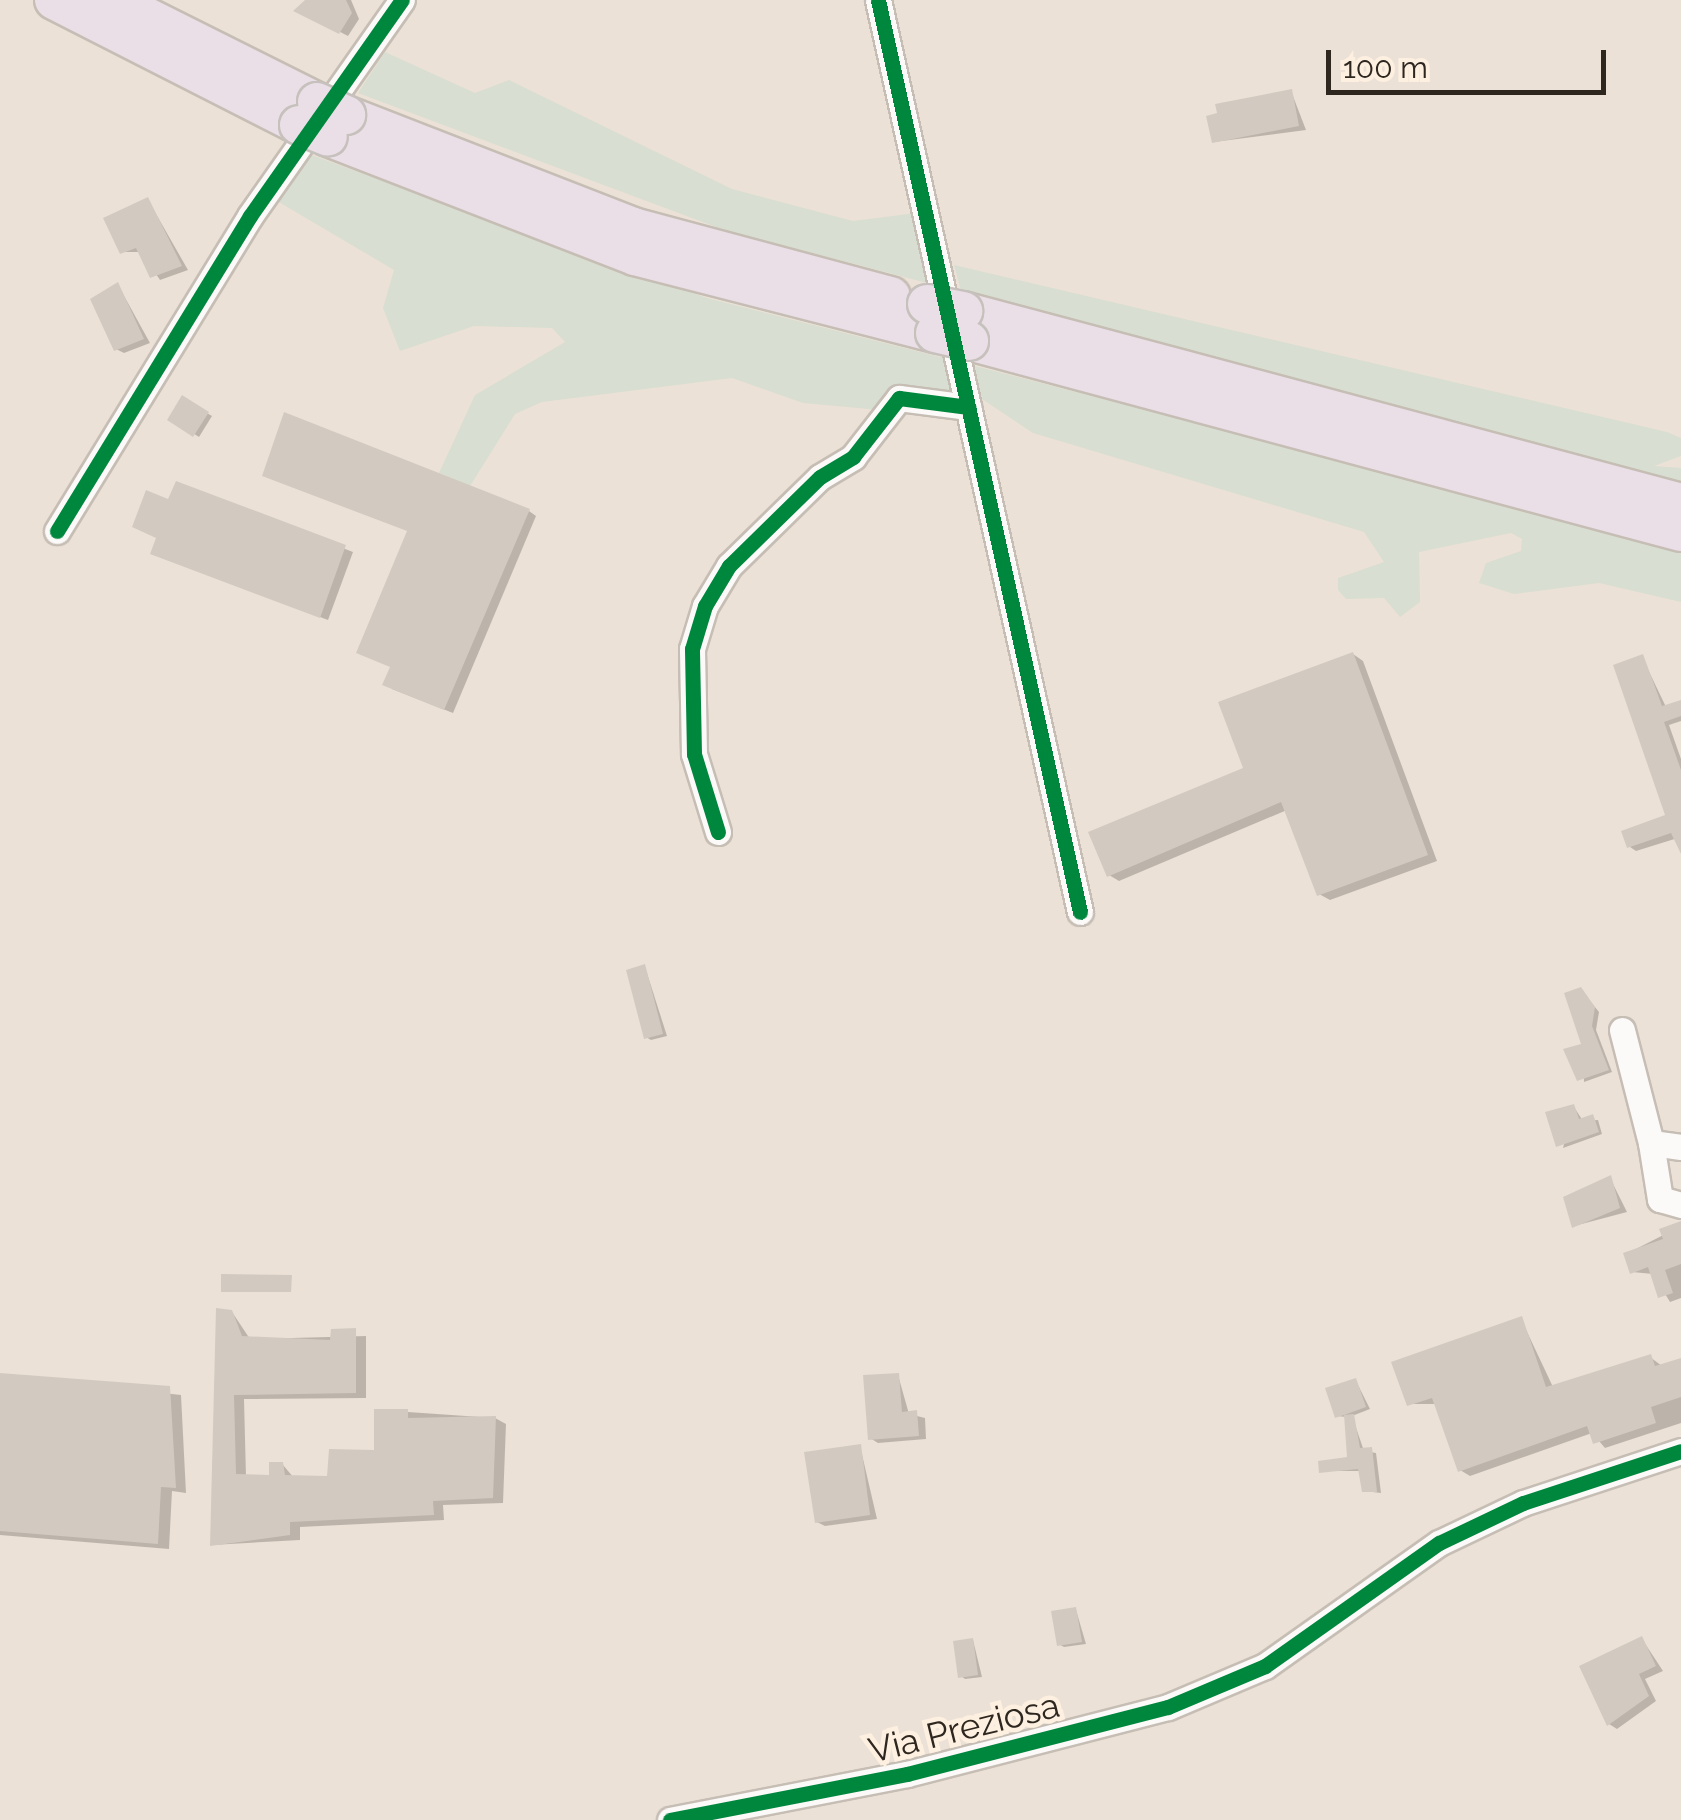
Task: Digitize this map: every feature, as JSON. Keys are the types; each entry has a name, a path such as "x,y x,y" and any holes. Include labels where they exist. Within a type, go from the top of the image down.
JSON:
{"highway":[{"path":"54,0 635,256 948,323 1681,502"},
{"path":"114,0 323,120"},
{"path":"948,323 1681,532"}],"street":[{"path":"58,531 242,228 402,0"},
{"path":"878,0 1080,912"},
{"path":"718,832 694,754 692,649 705,606 729,566 820,477 853,457 899,398 968,407"},
{"path":"1622,1030 1651,1143 1660,1199 1681,1205"},
{"path":"1651,1143 1681,1147"},
{"name":"Via Preziosa","path":"670,1820 1022,1746 1168,1707 1265,1666 1439,1543 1523,1503 1681,1451"}],"shaded area":[{"path":"385,52 475,93 509,80 732,189 853,221 916,213 931,284 724,230 358,93"},
{"path":"306,153 707,298 952,360 959,400 880,410 803,403 732,378 542,402 515,414 470,486 439,473 475,395 565,342 552,328 474,326 400,351 383,308 394,270 272,198"},
{"path":"954,265 1667,432 1681,438 1681,456 1654,466 1681,468 1681,484 1108,338 961,291"},
{"path":"967,364 1681,547 1681,602 1599,583 1514,594 1479,583 1486,563 1521,551 1522,539 1511,533 1419,552 1420,602 1400,617 1384,598 1346,599 1338,590 1338,578 1384,562 1364,532 1033,433 973,393"}],"building":[{"path":"305,0 346,0 352,13 339,34 293,11"},
{"path":"1292,89 1299,126 1212,143 1206,116 1217,113 1215,104"},
{"path":"148,197 182,266 150,278 136,248 120,254 103,218"},
{"path":"118,282 144,339 114,351 90,299"},
{"path":"182,395 209,412 193,437 167,420"},
{"path":"284,412 530,509 444,710 382,685 390,667 356,653 407,531 262,476"},
{"path":"176,481 346,545 320,618 150,554 156,538 132,527 146,490 168,499"},
{"path":"1353,652 1428,855 1317,896 1281,802 1107,877 1088,832 1243,768 1218,702"},
{"path":"1643,654 1662,706 1681,700 1681,716 1664,722 1681,770 1681,854 1671,833 1627,848 1621,831 1665,815 1613,665"},
{"path":"645,964 663,1034 644,1039 626,970"},
{"path":"1581,987 1595,1007 1592,1026 1609,1070 1577,1081 1563,1049 1581,1044 1564,993"},
{"path":"1574,1104 1579,1119 1593,1114 1599,1132 1556,1147 1545,1112"},
{"path":"1611,1175 1620,1208 1572,1228 1563,1197"},
{"path":"1681,1221 1681,1264 1665,1270 1673,1293 1658,1298 1648,1267 1630,1274 1623,1253 1663,1239 1659,1229"},
{"path":"221,1274 292,1275 291,1292 221,1292"},
{"path":"216,1308 232,1310 242,1336 330,1340 331,1329 356,1328 356,1393 234,1395 236,1474 269,1475 269,1462 283,1462 285,1475 327,1476 329,1449 374,1450 374,1409 408,1409 408,1418 496,1416 493,1498 433,1501 434,1515 290,1522 290,1535 210,1546"},
{"path":"1522,1316 1546,1387 1651,1354 1655,1366 1681,1358 1681,1397 1651,1407 1656,1423 1593,1444 1587,1426 1458,1472 1432,1398 1407,1406 1391,1362"},
{"path":"0,1373 170,1386 176,1488 161,1487 158,1544 0,1531"},
{"path":"899,1373 902,1412 917,1410 919,1436 868,1440 863,1375"},
{"path":"1356,1378 1366,1407 1335,1418 1325,1388"},
{"path":"1354,1414 1360,1448 1372,1447 1377,1492 1362,1492 1358,1469 1319,1473 1318,1461 1347,1457 1344,1415"},
{"path":"861,1444 870,1515 815,1523 804,1452"},
{"path":"1076,1607 1082,1642 1057,1646 1051,1611"},
{"path":"1642,1636 1656,1666 1639,1674 1649,1696 1607,1726 1579,1666"},
{"path":"973,1638 978,1675 958,1678 953,1641"}],"cycle path":[{"path":"57,531 250,216 402,0"},
{"path":"878,0 1080,912"},
{"path":"718,832 694,754 692,649 705,606 729,566 820,477 853,457 899,398 968,407"},
{"path":"670,1820 907,1774 1168,1707 1265,1666 1439,1543 1523,1503 1681,1451"}]}
